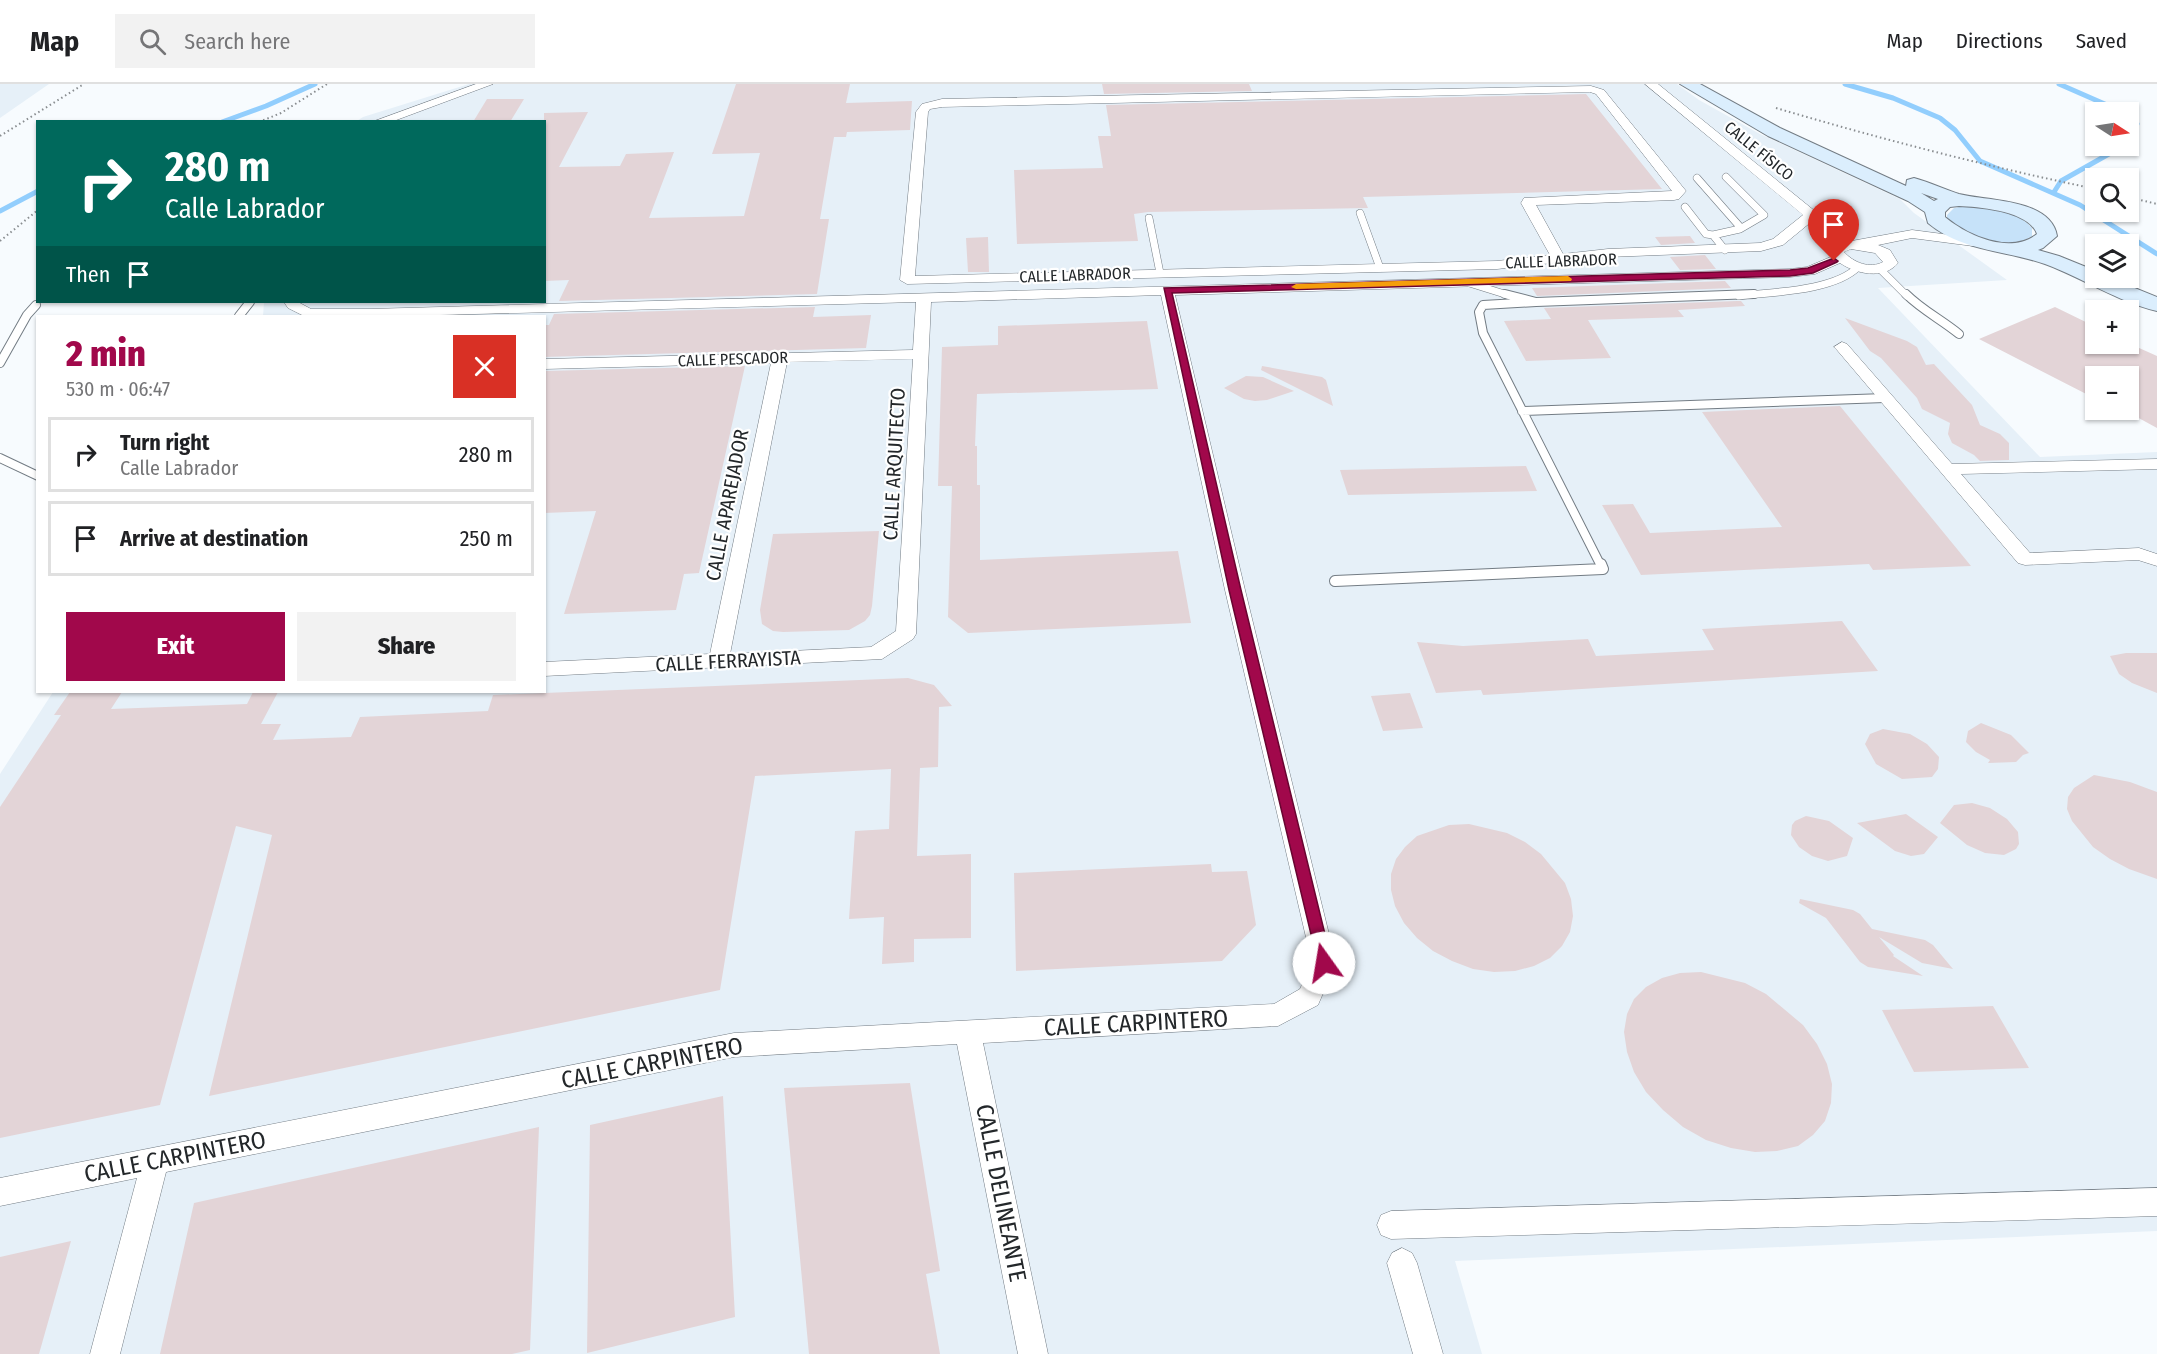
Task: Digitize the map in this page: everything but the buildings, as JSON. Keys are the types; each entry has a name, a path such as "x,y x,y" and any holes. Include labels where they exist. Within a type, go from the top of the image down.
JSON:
{"street":[{"path":"384,120 487,84"},
{"name":"CALLE FÍSICO","path":"1651,84 1810,215 1847,250"},
{"path":"1688,84 1774,132 1914,197 1935,214 1945,229 1973,242"},
{"path":"1710,84 1790,128 1912,183 1959,200 1993,203 2026,214 2046,229 2048,236 2073,256 2085,261"},
{"path":"1558,259 1529,201 1674,196 1679,191 1600,92 1591,89 942,103 926,106 922,111 907,280 1164,282 1380,268 1497,265 1558,259 1608,254 1725,250 1761,247 1778,242 1810,215"},
{"path":"1912,234 1944,203 1959,200"},
{"path":"1912,234 2007,248 2052,260 2157,305"},
{"name":"CALLE LABRADOR","path":"291,303 308,313 447,313 924,297 1164,282 1466,282 1790,273 1810,271 1847,250 1892,237 1912,234"},
{"path":"2007,248 2027,248 2041,243 2048,236"},
{"path":"1888,255 1874,248 1847,250 1858,267 1880,269 1891,263 1888,255 1892,237"},
{"name":"CALLE CARPINTERO","path":"0,1192 735,1045 1278,1015 1309,997 1324,963 1164,282"},
{"path":"2139,285 2157,293"},
{"name":"CALLE ARQUITECTO","path":"906,634 924,297"},
{"path":"1842,347 2025,559 2139,554 2157,560"},
{"name":"CALLE PESCADOR","path":"546,364 921,354"},
{"name":"CALLE APAREJADOR","path":"718,662 780,358"},
{"path":"1948,469 2157,464"},
{"name":"CALLE FERRAYISTA","path":"546,669 875,654 906,634"},
{"name":"CALLE DELINEANTE","path":"968,1033 1033,1354"},
{"path":"105,1354 155,1161"},
{"path":"1391,1225 2157,1202"},
{"path":"1402,1263 1428,1354"}],"lane":[{"path":"1685,207 1706,234 1732,233 1754,224 1764,215 1726,177"},
{"path":"1697,178 1741,228"},
{"path":"1360,213 1380,268"},
{"path":"1149,218 1164,282"},
{"path":"1713,235 1725,250"},
{"path":"1335,581 1603,569 1483,333 1479,312 1483,305 1736,296 1786,291 1828,283 1851,274 1858,267"},
{"path":"1880,269 1919,307 1938,317 1959,334"},
{"path":"1466,282 1536,302"},
{"path":"240,315 249,303"},
{"path":"0,363 27,315 36,305"},
{"path":"1522,411 1885,398"},
{"path":"0,458 36,475"}],"path":[{"path":"0,136 84,84"},
{"path":"264,120 281,113 327,84"},
{"path":"1743,103 1781,109 1844,128 1980,161 2005,170 2085,187"},
{"path":"2139,200 2157,204"},
{"path":"0,241 36,212"}],"shaded area":[{"path":"0,84 49,84 0,118"},
{"path":"469,84 1677,84 1699,100 1760,134 1900,199 1914,213 2007,280 1878,288 2040,457 2157,452 2157,1231 1455,1261 1482,1354 0,1354 0,774 52,693 546,693 546,315 263,315 264,303 546,303 546,120 358,120"},
{"path":"1970,205 2004,211 2019,217 2032,228 2032,236 2021,241 1999,243 1965,231 1947,219 1947,215 1954,208"}],"waterway":[{"path":"228,120 315,84"},
{"path":"1845,84 1893,98 1940,118 1955,130 1980,161 2080,205 2157,254"},
{"path":"2059,84 2100,102"},
{"path":"2054,192 2061,181 2105,156"},
{"path":"0,211 36,192"}],"slow traffic":[{"path":"1296,287 1568,279"}],"route":[{"path":"1324,963 1235,590 1167,290 1790,273 1810,271 1834,261"}]}
